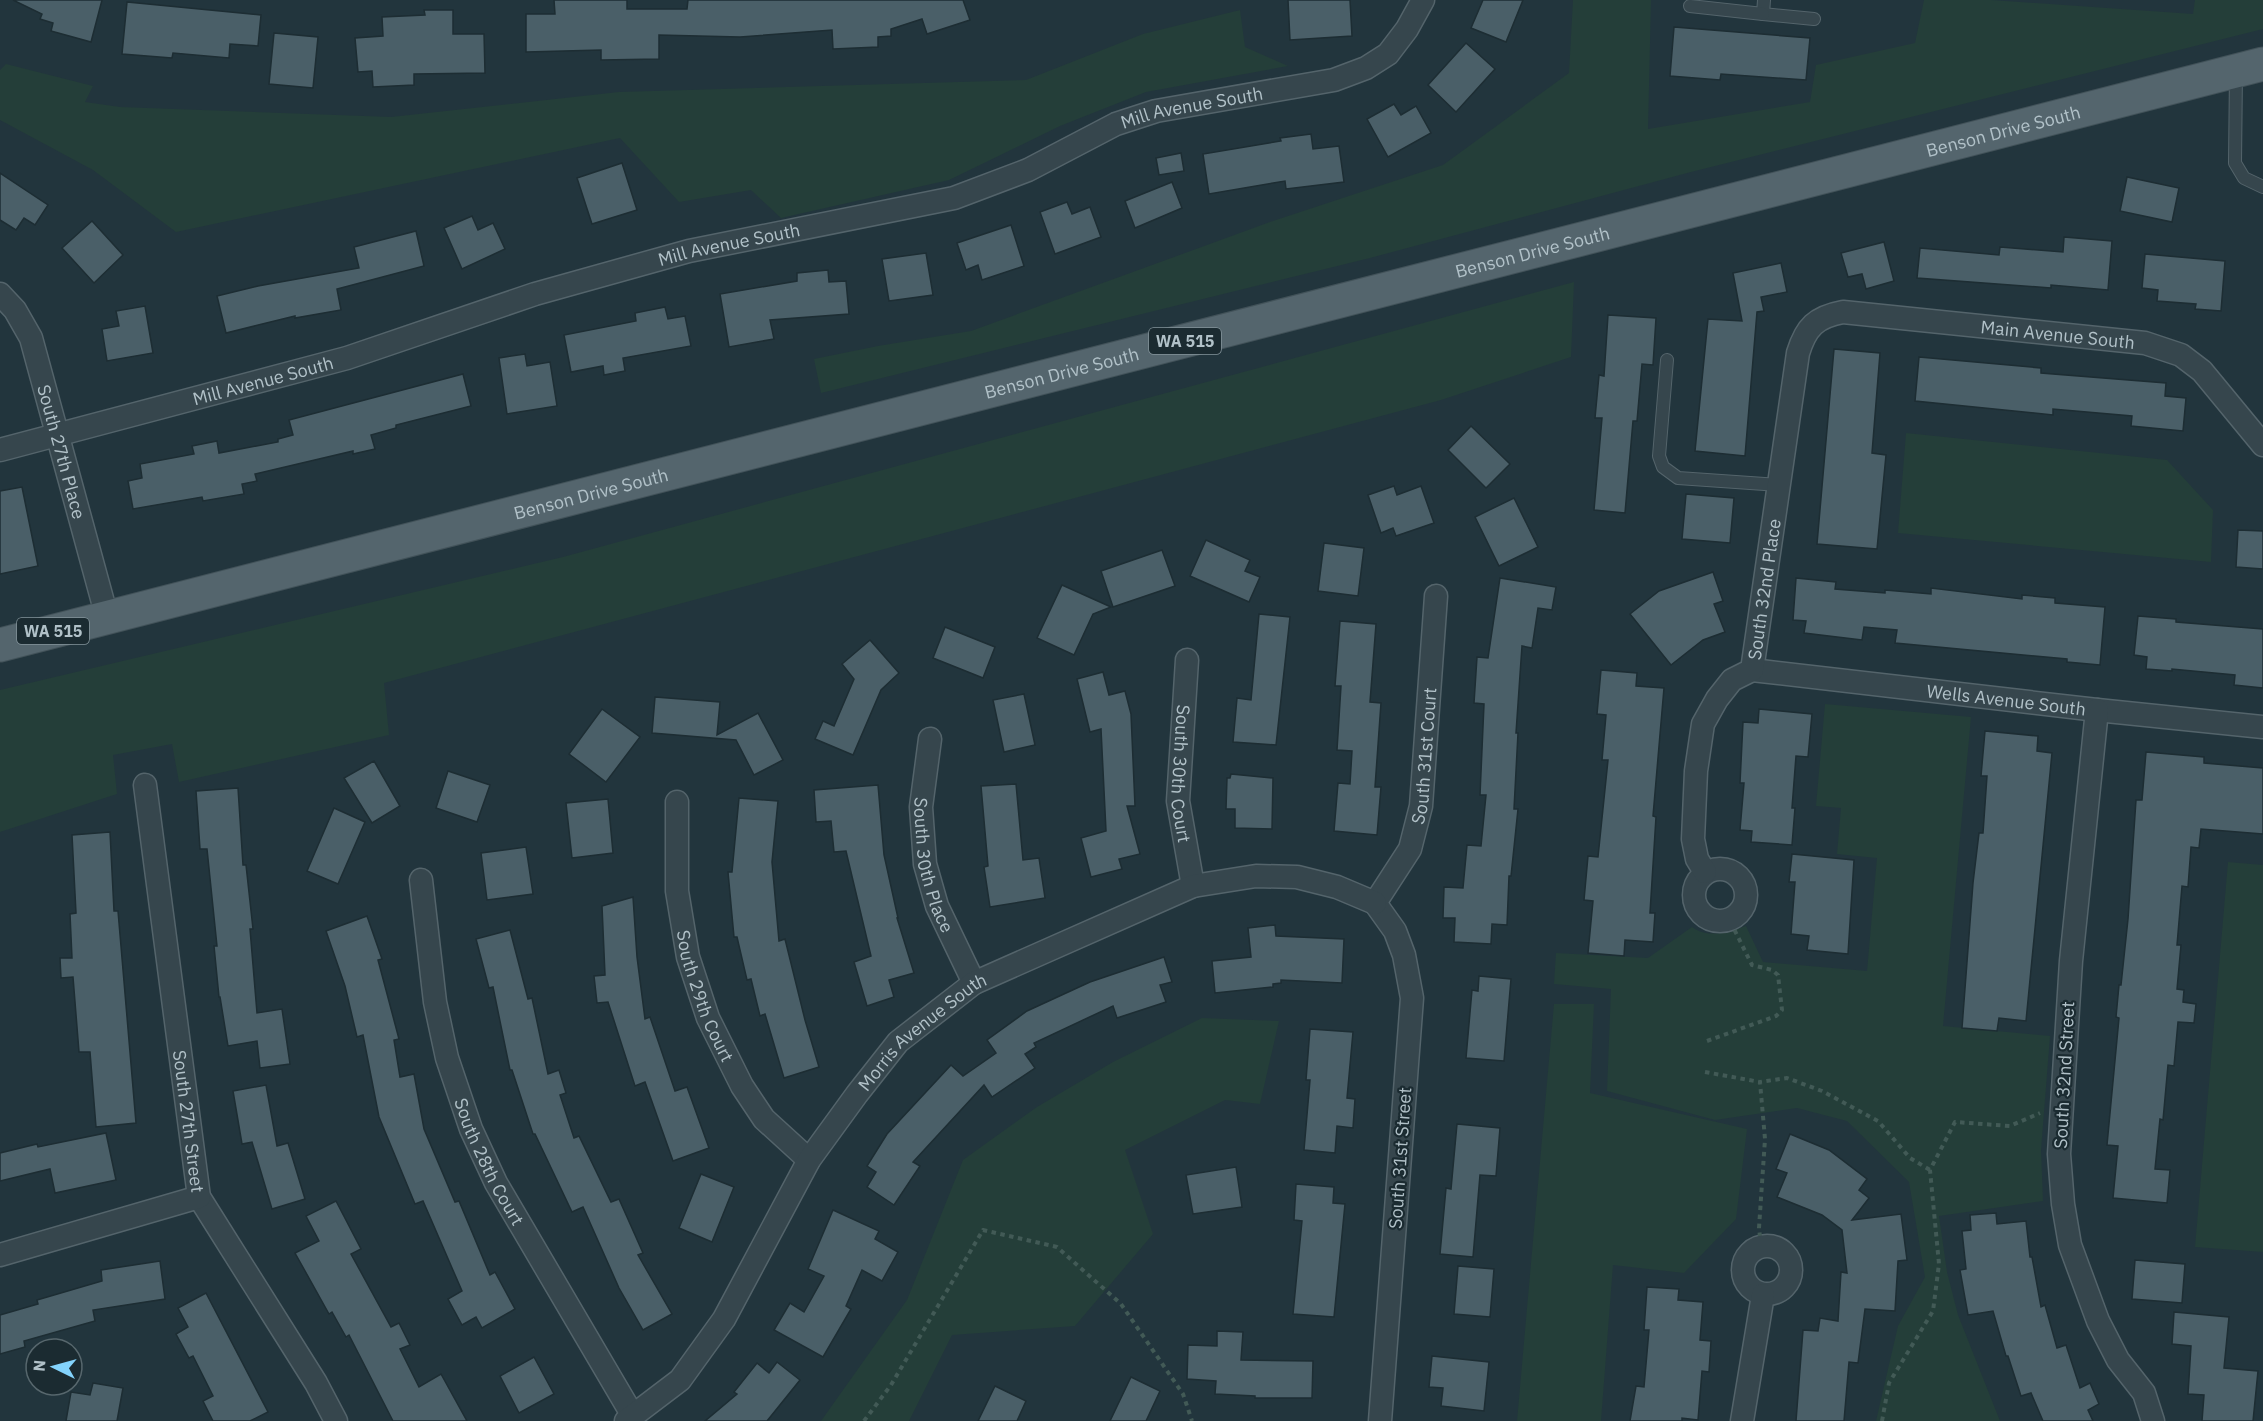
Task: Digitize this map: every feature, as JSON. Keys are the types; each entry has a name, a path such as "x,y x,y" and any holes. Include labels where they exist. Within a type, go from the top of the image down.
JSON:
{"main road":[{"name":"Benson Drive South","path":"0,645 2249,68"}],"street":[{"name":"Mill Avenue South","path":"0,450 347,358 535,294 689,251 954,198 1028,170 1116,124 1156,111 1334,80 1366,69 1388,54 1407,29 1423,0"},
{"name":"South 27th Place","path":"0,294 15,310 31,338 107,617"},
{"name":"Main Avenue South","path":"1813,324 1828,315 1843,312 2145,343 2181,355 2202,371 2263,445"},
{"name":"South 32nd Place","path":"1706,872 1697,859 1693,839 1696,771 1703,724 1717,699 1732,680 1752,670 1798,353 1803,336 1813,324"},
{"name":"South 31st Court","path":"1375,903 1410,849 1421,806 1436,596"},
{"name":"South 30th Court","path":"1186,660 1178,801 1193,886"},
{"name":"Wells Avenue South","path":"1752,670 2097,710 2263,726"},
{"name":"South 32nd Street","path":"2097,710 2071,961 2059,1154 2063,1204 2070,1245 2098,1321 2118,1360 2144,1393 2153,1421"},
{"name":"South 30th Place","path":"930,739 921,807 925,864 937,906 974,982"},
{"name":"South 27th Street","path":"144,785 199,1197 316,1383 336,1421"},
{"name":"South 29th Court","path":"677,802 677,891 688,957 708,1018 742,1086 764,1119 810,1160"},
{"path":"1714,869 1731,870 1743,883 1746,900 1737,915 1729,920 1712,920 1698,910 1694,903 1695,886 1706,872 1714,869"},
{"name":"Morris Avenue South","path":"629,1418 680,1380 724,1319 810,1160 898,1042 974,982 1193,886 1256,876 1297,878 1337,887 1375,903"},
{"name":"South 28th Court","path":"421,880 435,1002 447,1058 471,1129 496,1183 629,1418"},
{"name":"South 31st Street","path":"1375,903 1395,931 1404,955 1412,998 1380,1421"},
{"path":"0,1255 199,1197"},
{"path":"1761,1246 1769,1246 1783,1252 1791,1266 1789,1281 1778,1292 1763,1294 1748,1286 1742,1271 1748,1255 1761,1246"},
{"path":"1742,1421 1763,1294"}],"lane":[{"path":"1763,14 1764,0"},
{"path":"1690,6 1814,19"},
{"path":"2249,68 2235,163 2244,178 2263,187"},
{"path":"1667,360 1659,456 1664,467 1678,478 1779,485"}],"path":[{"path":"1707,1041 1776,1016 1782,1010 1778,975 1772,970 1752,966 1729,920"},
{"path":"1705,1072 1760,1082 1787,1078 1822,1091 1878,1121 1910,1158 1930,1170"},
{"path":"1760,1082 1765,1139 1761,1246"},
{"path":"1882,1421 1889,1383 1933,1311 1939,1264 1930,1170 1955,1122 2010,1126 2062,1103"},
{"path":"864,1421 891,1385 983,1230 1058,1247 1121,1304 1183,1394 1192,1421"}],"green space":[{"path":"1573,0 1651,0 1648,129 1810,102 1816,65 1915,43 1924,0 1991,0 2193,14 2195,0 2263,0 2263,29 1691,172 1370,258 821,393 814,359 971,331 1273,221 1443,165 1569,73"},
{"path":"1240,10 1245,47 1288,66 1146,92 1060,126 949,180 781,218 751,190 679,202 620,138 176,232 93,170 0,120 0,70 6,64 93,86 85,102 120,107 391,117 619,92 1026,80 1143,34"},
{"path":"1574,282 1571,357 1441,400 384,683 389,735 179,782 172,744 113,755 117,794 0,832 0,690 563,557"},
{"path":"1906,433 2167,460 2213,510 2211,562 1898,533"},
{"path":"1825,704 1971,717 1943,1026 2050,1036 2041,1150 2043,1201 1939,1216 1947,1272 1958,1315 2000,1421 1876,1421 1898,1326 1925,1277 1909,1182 1847,1121 1797,1108 1715,1120 1607,1091 1611,989 1554,984 1556,953 1648,958 1692,927 1712,934 1746,926 1763,962 1867,971 1877,858 1837,854 1841,808 1816,806"},
{"path":"2228,862 2263,865 2263,1252 2195,1247"},
{"path":"1554,1004 1594,1004 1590,1093 1747,1129 1736,1219 1684,1273 1613,1265 1601,1421 1517,1421"},
{"path":"1202,1018 1279,1021 1260,1104 1225,1100 1125,1150 1153,1234 1075,1326 952,1335 909,1421 821,1421 907,1300 963,1160 1037,1107 1113,1062"}],"building":[{"path":"13,0 102,0 91,42 51,31 53,23 40,19 42,14"},
{"path":"554,0 627,0 627,9 687,9 688,0 963,0 970,20 927,34 922,19 891,29 891,36 878,37 878,47 833,49 832,30 740,37 659,35 659,59 601,60 601,50 526,52 526,14 555,14"},
{"path":"1288,0 1350,0 1352,36 1290,40"},
{"path":"1483,0 1523,0 1506,42 1471,28"},
{"path":"127,2 261,15 258,46 230,44 229,58 173,53 172,58 122,54"},
{"path":"424,10 453,10 453,34 484,34 485,73 414,74 414,85 373,87 372,71 358,72 355,38 383,36 382,17 425,15"},
{"path":"1674,27 1810,38 1806,80 1721,74 1720,80 1670,76"},
{"path":"274,33 318,37 313,88 269,84"},
{"path":"1466,43 1495,69 1456,112 1428,85"},
{"path":"1394,104 1401,115 1416,106 1431,133 1388,157 1367,119"},
{"path":"1311,134 1313,149 1339,146 1344,182 1286,189 1285,181 1209,194 1203,154"},
{"path":"1181,153 1184,171 1159,175 1156,158"},
{"path":"622,163 637,210 592,224 577,178"},
{"path":"0,173 48,205 35,225 24,218 16,230 0,220"},
{"path":"2127,177 2179,188 2172,222 2120,211"},
{"path":"1172,182 1182,208 1135,228 1125,201"},
{"path":"1067,202 1072,214 1090,207 1101,237 1055,254 1040,212"},
{"path":"472,216 478,230 493,223 505,249 462,269 444,228"},
{"path":"92,221 123,255 94,283 62,248"},
{"path":"1011,225 1024,266 982,280 978,265 966,270 957,243"},
{"path":"416,231 424,266 337,289 341,310 295,318 295,316 226,333 217,296 258,286 359,268 354,247"},
{"path":"2064,237 2112,241 2108,290 1917,278 1920,248 1999,255 2000,247 2063,252"},
{"path":"1884,242 1894,281 1866,289 1862,274 1848,277 1841,253"},
{"path":"926,253 933,295 889,301 882,259"},
{"path":"2145,254 2225,261 2221,311 2195,309 2196,304 2157,301 2158,290 2142,288"},
{"path":"1781,263 1787,292 1761,297 1764,311 1757,312 1745,456 1695,451 1708,319 1742,321 1733,273"},
{"path":"828,270 829,282 846,281 849,314 770,320 774,339 729,347 720,294 797,281 797,273"},
{"path":"145,306 153,353 107,361 102,329 119,326 116,311"},
{"path":"665,307 668,319 685,316 691,346 623,358 625,371 604,375 603,366 571,372 564,335 636,321 635,313"},
{"path":"1608,315 1656,318 1653,365 1642,364 1637,421 1633,421 1625,513 1594,510 1602,418 1595,418 1599,375 1604,376"},
{"path":"1834,349 1880,353 1872,453 1886,455 1877,549 1817,544"},
{"path":"525,354 527,366 550,362 557,406 507,414 499,358"},
{"path":"1919,357 2041,368 2041,373 2166,383 2165,396 2186,398 2183,431 2131,426 2132,416 2053,409 2053,415 1915,401"},
{"path":"463,374 471,406 396,425 396,428 371,435 375,449 353,454 353,451 255,474 257,481 242,484 244,494 203,501 202,497 133,509 128,481 142,478 140,464 194,454 192,446 217,441 219,453 278,442 278,439 293,435 289,420"},
{"path":"1471,426 1510,464 1486,488 1448,450"},
{"path":"1394,486 1397,495 1421,486 1434,523 1396,536 1393,528 1381,533 1368,495"},
{"path":"22,487 38,566 0,574 0,491"},
{"path":"1686,494 1734,498 1730,543 1682,539"},
{"path":"1514,498 1538,547 1499,566 1475,517"},
{"path":"2238,530 2263,531 2263,569 2236,567"},
{"path":"1206,540 1250,560 1245,571 1260,577 1249,602 1190,576"},
{"path":"1324,543 1364,548 1358,596 1318,591"},
{"path":"1162,550 1175,586 1113,607 1101,571"},
{"path":"1713,572 1723,601 1714,604 1725,632 1703,640 1671,665 1630,614 1659,591"},
{"path":"1500,578 1556,587 1552,610 1538,608 1532,648 1522,646 1514,809 1518,809 1511,876 1509,876 1507,925 1492,924 1491,944 1454,942 1455,918 1443,918 1444,887 1463,888 1467,845 1481,846 1486,795 1480,795 1484,704 1474,703 1477,657 1488,658"},
{"path":"1796,578 1836,582 1835,589 1931,594 1931,588 2022,599 2022,595 2055,598 2055,603 2105,607 2100,665 2067,662 2067,659 1895,643 1897,630 1864,627 1862,640 1804,633 1806,621 1793,620"},
{"path":"1062,585 1111,607 1093,614 1074,655 1037,638"},
{"path":"1259,614 1290,617 1276,745 1233,742 1237,698 1251,700"},
{"path":"2138,616 2176,619 2176,622 2263,629 2263,688 2234,685 2235,675 2146,669 2147,657 2134,655"},
{"path":"1340,621 1376,624 1370,702 1381,703 1375,787 1381,787 1377,835 1334,831 1338,783 1350,784 1352,751 1337,750 1341,686 1335,686"},
{"path":"945,627 995,647 983,678 933,658"},
{"path":"870,640 899,673 881,690 853,755 815,739 823,721 834,726 854,679 842,664"},
{"path":"1601,670 1637,673 1636,686 1664,688 1653,816 1656,817 1650,913 1655,913 1653,942 1625,940 1624,956 1588,953 1593,901 1584,900 1588,856 1598,857 1608,760 1602,760 1606,715 1597,714"},
{"path":"1103,672 1109,695 1125,691 1131,714 1135,806 1127,806 1140,854 1119,859 1122,869 1091,877 1081,838 1106,831 1101,729 1090,732 1077,679"},
{"path":"1024,694 1035,745 1004,752 993,700"},
{"path":"655,697 720,702 717,735 758,713 783,760 754,775 736,740 652,733"},
{"path":"602,709 640,737 606,782 569,754"},
{"path":"1759,709 1812,714 1808,757 1796,756 1792,845 1751,842 1752,831 1740,830 1744,783 1740,783 1743,722 1758,723"},
{"path":"1985,731 2038,736 2037,751 2052,753 2026,1021 1999,1018 1997,1031 1962,1028 1973,883 1979,833 1983,833 1987,776 1981,776"},
{"path":"2146,752 2204,757 2204,763 2263,768 2263,834 2201,829 2199,848 2191,847 2188,887 2182,886 2177,945 2181,945 2177,989 2184,990 2183,1002 2196,1004 2194,1023 2178,1022 2174,1066 2168,1065 2163,1120 2160,1119 2155,1169 2170,1170 2167,1203 2113,1198 2118,1146 2107,1145 2119,1018 2116,1017 2128,919 2136,800 2142,800"},
{"path":"374,761 400,806 372,823 344,778"},
{"path":"448,771 490,785 477,822 436,808"},
{"path":"1231,774 1273,778 1272,829 1235,828 1235,809 1226,809 1227,778 1230,778"},
{"path":"1016,784 1023,860 1039,858 1045,898 990,907 984,867 988,866 981,786"},
{"path":"878,785 884,855 897,918 914,973 889,980 894,997 867,1006 854,962 871,956 846,851 834,852 831,821 816,822 814,790"},
{"path":"238,788 243,865 246,865 253,929 250,929 257,1013 282,1009 290,1064 260,1068 257,1041 228,1046 219,997 214,946 217,946 207,849 200,849 196,791"},
{"path":"739,798 778,801 772,862 779,941 785,939 819,1067 784,1078 765,1014 760,1016 751,979 747,980 737,937 734,937 728,872 732,872"},
{"path":"608,799 613,853 572,858 566,803"},
{"path":"334,808 365,822 338,884 307,871"},
{"path":"110,832 114,911 118,911 136,1123 96,1127 90,1052 79,1052 73,977 61,978 60,958 72,958 70,914 76,913 72,835"},
{"path":"526,847 533,894 487,900 481,853"},
{"path":"1792,854 1854,860 1848,954 1807,950 1809,936 1791,934 1795,882 1789,882"},
{"path":"633,897 637,957 645,1019 650,1017 675,1091 687,1087 709,1148 673,1161 645,1082 635,1086 608,1002 597,1003 594,976 605,975 602,906"},
{"path":"367,916 382,959 378,960 399,1039 394,1040 400,1077 414,1074 424,1129 455,1202 459,1201 490,1275 495,1272 515,1309 482,1328 476,1317 462,1325 448,1299 462,1291 423,1201 415,1204 379,1117 363,1035 357,1037 345,986 326,931"},
{"path":"1275,925 1276,936 1344,939 1342,983 1281,980 1281,983 1273,984 1273,987 1215,993 1212,961 1251,957 1248,928"},
{"path":"510,930 528,999 532,998 548,1074 559,1070 566,1093 560,1095 574,1138 579,1136 611,1202 619,1199 643,1253 638,1255 672,1314 643,1330 619,1288 583,1207 572,1212 533,1134 512,1070 510,1070 493,987 489,988 476,939"},
{"path":"1164,957 1172,982 1160,985 1166,1002 1117,1018 1113,1006 1034,1043 1036,1047 1025,1054 1035,1068 992,1097 984,1085 913,1162 920,1166 894,1205 867,1187 876,1172 867,1166 887,1134 951,1065 963,1076 996,1053 987,1040 1027,1011 1090,982"},
{"path":"1479,976 1511,979 1504,1061 1466,1058 1472,990 1478,991"},
{"path":"1310,1029 1353,1032 1347,1098 1355,1099 1353,1128 1337,1126 1335,1153 1304,1150 1310,1080 1306,1080"},
{"path":"266,1085 277,1146 288,1143 305,1199 272,1209 252,1142 242,1144 233,1091"},
{"path":"1457,1124 1500,1128 1496,1176 1480,1175 1473,1257 1440,1254 1446,1188 1451,1189"},
{"path":"106,1133 116,1180 55,1193 50,1169 0,1181 0,1153 37,1144 38,1147"},
{"path":"1790,1134 1829,1150 1867,1179 1859,1190 1869,1198 1852,1220 1901,1214 1907,1260 1898,1261 1895,1311 1865,1309 1858,1363 1849,1362 1844,1421 1796,1421 1803,1330 1818,1331 1820,1318 1838,1321 1841,1272 1847,1273 1842,1230 1822,1215 1777,1197 1787,1173 1776,1169"},
{"path":"1236,1167 1242,1207 1193,1214 1186,1175"},
{"path":"701,1174 734,1187 712,1242 679,1228"},
{"path":"1296,1184 1334,1187 1333,1203 1345,1204 1334,1317 1293,1314 1302,1221 1294,1220"},
{"path":"336,1201 361,1249 351,1254 391,1327 399,1323 410,1345 400,1349 419,1387 441,1374 467,1421 393,1421 349,1335 346,1337 332,1312 329,1314 295,1253 319,1241 306,1216"},
{"path":"833,1210 879,1231 875,1239 898,1252 882,1281 862,1270 846,1306 851,1309 823,1357 774,1330 790,1303 804,1312 824,1276 808,1269"},
{"path":"1996,1213 1997,1224 2026,1221 2030,1257 2032,1257 2041,1307 2045,1305 2057,1348 2066,1345 2080,1388 2090,1383 2099,1404 2088,1410 2093,1421 2043,1421 2031,1393 2021,1396 1993,1311 1968,1315 1960,1270 1966,1269 1962,1231 1971,1230 1970,1215"},
{"path":"2135,1260 2185,1264 2182,1303 2132,1299"},
{"path":"160,1261 165,1299 93,1310 95,1321 38,1337 24,1337 24,1347 0,1354 0,1315 38,1304 37,1300 102,1281 101,1270"},
{"path":"1458,1266 1494,1269 1490,1317 1454,1314"},
{"path":"1647,1287 1679,1289 1678,1300 1703,1302 1700,1340 1711,1341 1709,1372 1702,1371 1698,1420 1682,1418 1682,1421 1630,1421 1636,1386 1644,1387 1649,1330 1644,1330"},
{"path":"206,1293 268,1412 250,1421 213,1421 203,1401 213,1396 193,1356 189,1358 176,1334 188,1327 178,1308"},
{"path":"2174,1312 2229,1317 2224,1368 2258,1371 2253,1421 2202,1421 2204,1395 2188,1394 2191,1346 2172,1344"},
{"path":"1217,1331 1243,1332 1241,1360 1313,1361 1312,1398 1255,1398 1255,1396 1215,1394 1216,1381 1187,1379 1188,1345 1217,1346"},
{"path":"1432,1356 1489,1362 1484,1411 1441,1406 1443,1388 1429,1387"},
{"path":"534,1357 554,1394 519,1413 500,1376"},
{"path":"777,1362 800,1380 767,1421 705,1421 737,1394 734,1392 757,1363 769,1373"},
{"path":"1131,1377 1160,1391 1146,1421 1110,1421"},
{"path":"93,1383 123,1388 117,1421 66,1421 70,1397 90,1395"},
{"path":"995,1386 1026,1401 1017,1421 978,1421"}]}
